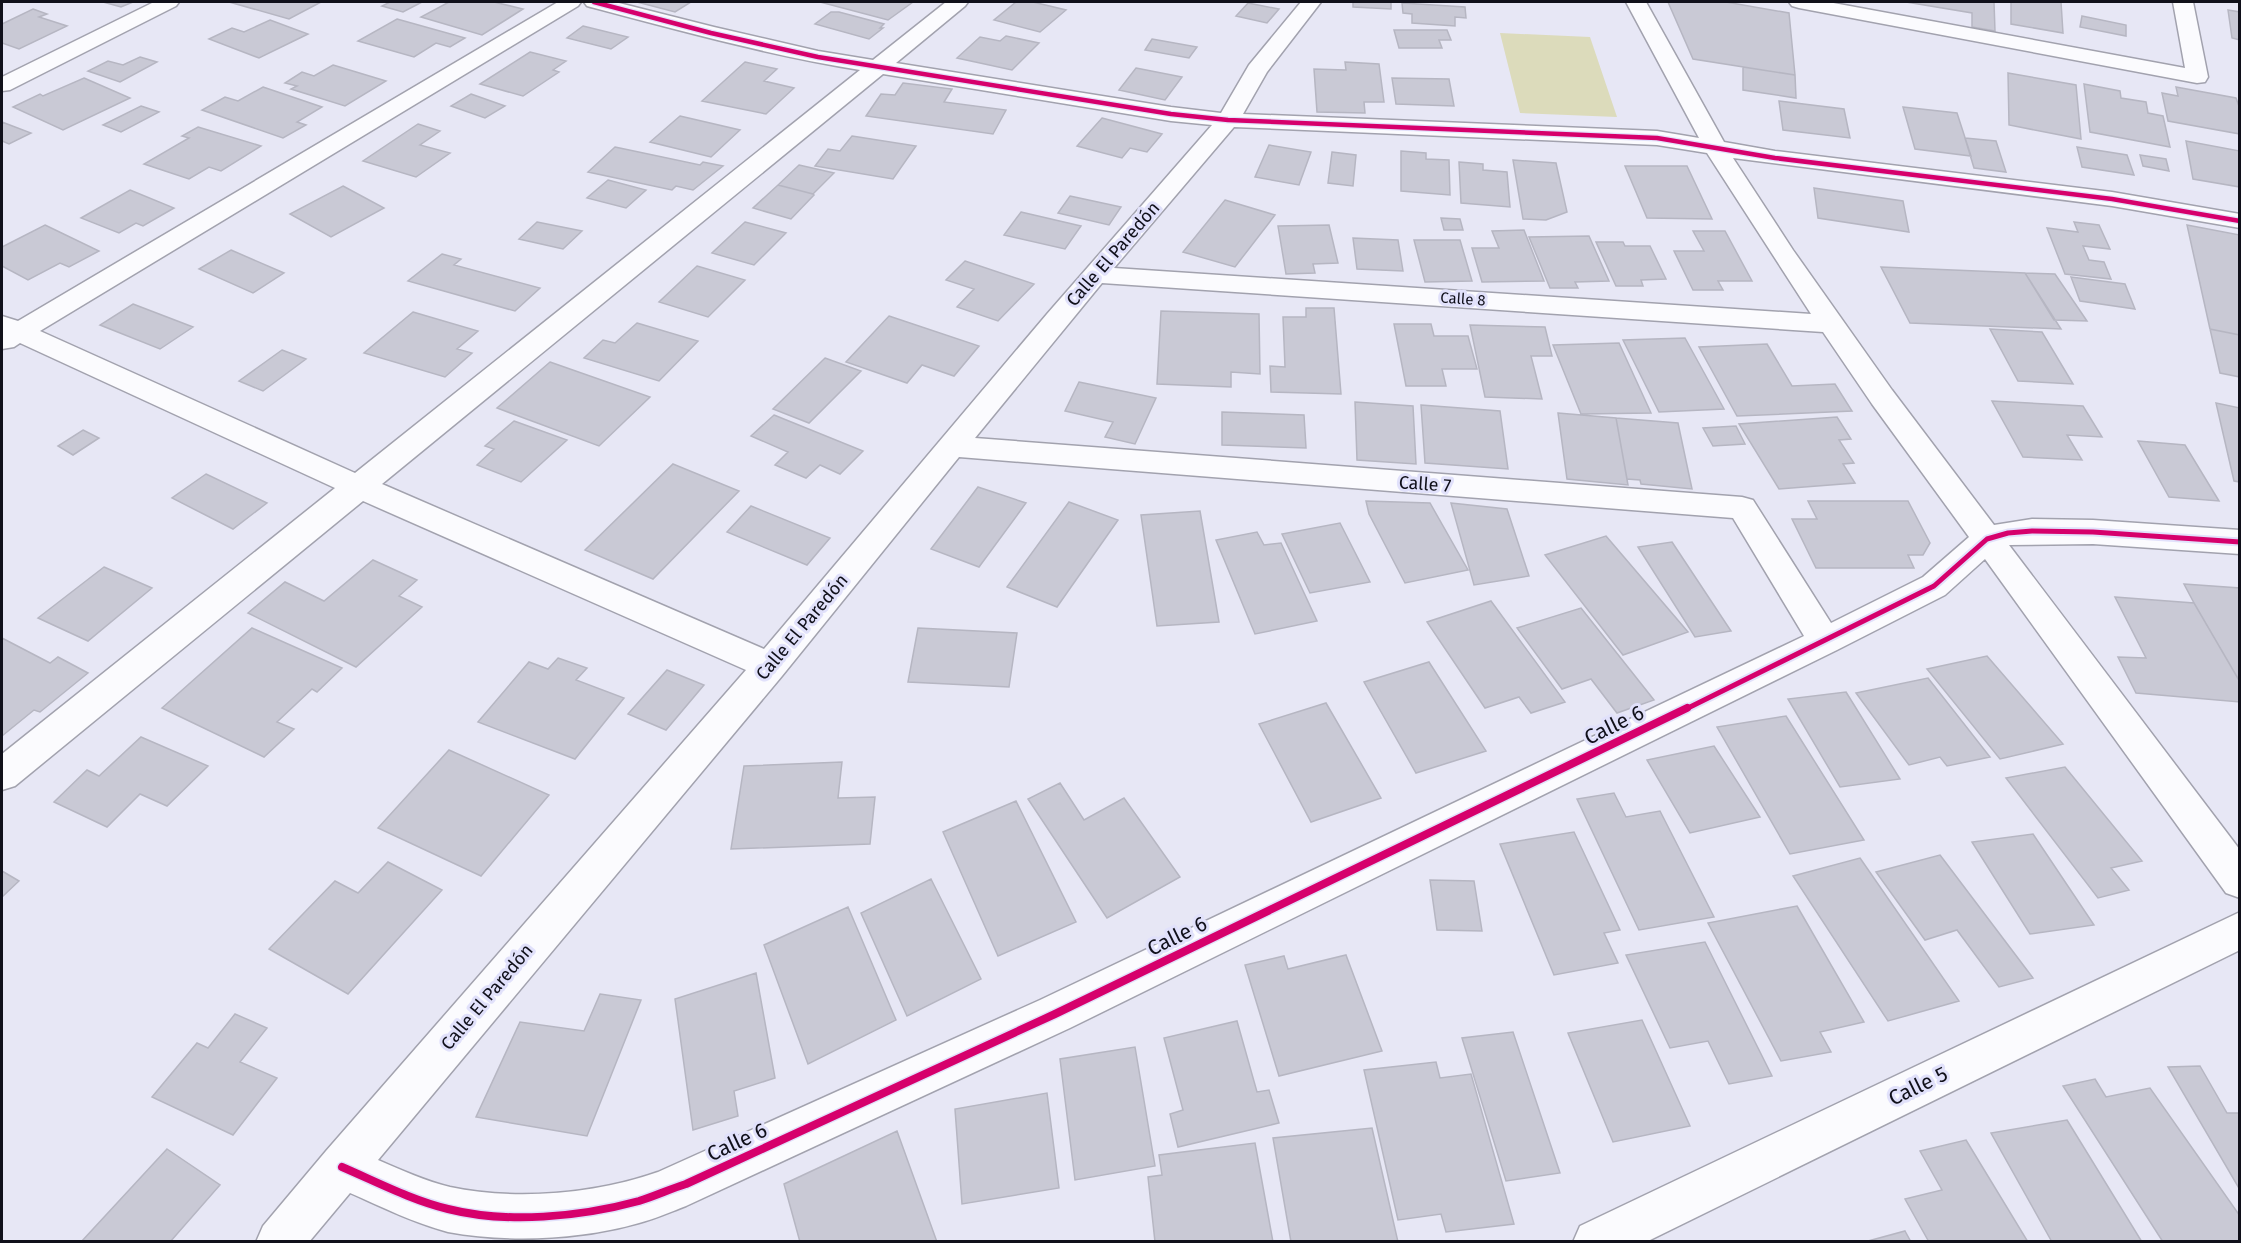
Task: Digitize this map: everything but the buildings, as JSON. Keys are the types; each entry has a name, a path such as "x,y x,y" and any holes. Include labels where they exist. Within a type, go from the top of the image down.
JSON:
{"street":[{"path":"2,85 169,2"},
{"path":"7,333 572,2"},
{"path":"594,2 778,49 1171,114 1228,120 1657,138 1775,158 2112,199 2240,221"},
{"path":"2,775 958,2"},
{"name":"Calle El Paredón","path":"279,1242 770,666 1095,275 1228,120 1257,70 1311,2"},
{"path":"1636,2 1716,147 1782,252 1882,397 2240,881"},
{"path":"1799,2 2197,77 2183,2"},
{"name":"Calle 8","path":"1095,275 1832,324"},
{"path":"7,333 770,666"},
{"name":"Calle 7","path":"952,446 1742,508 1825,641"},
{"path":"1987,538 2032,531 2240,542"},
{"name":"Calle 6","path":"342,1167 431,1203 460,1212 510,1216 575,1213 631,1203 686,1184 1055,1014 1825,641 1934,586 1987,538"},
{"name":"Calle 5","path":"1596,1242 2240,930"}],"green space":[{"path":"1500,33 1590,37 1617,117 1520,113"}],"cycle path":[{"path":"594,2 711,33 818,57 1171,114 1228,120 1657,138 1775,158 2112,199 2240,221"},
{"path":"342,1167 433,1205 462,1212 503,1216 546,1215 609,1207 644,1199 686,1184 1055,1014 1825,641 1934,586 1987,539 2008,533 2032,531 2093,532 2240,542"}]}
